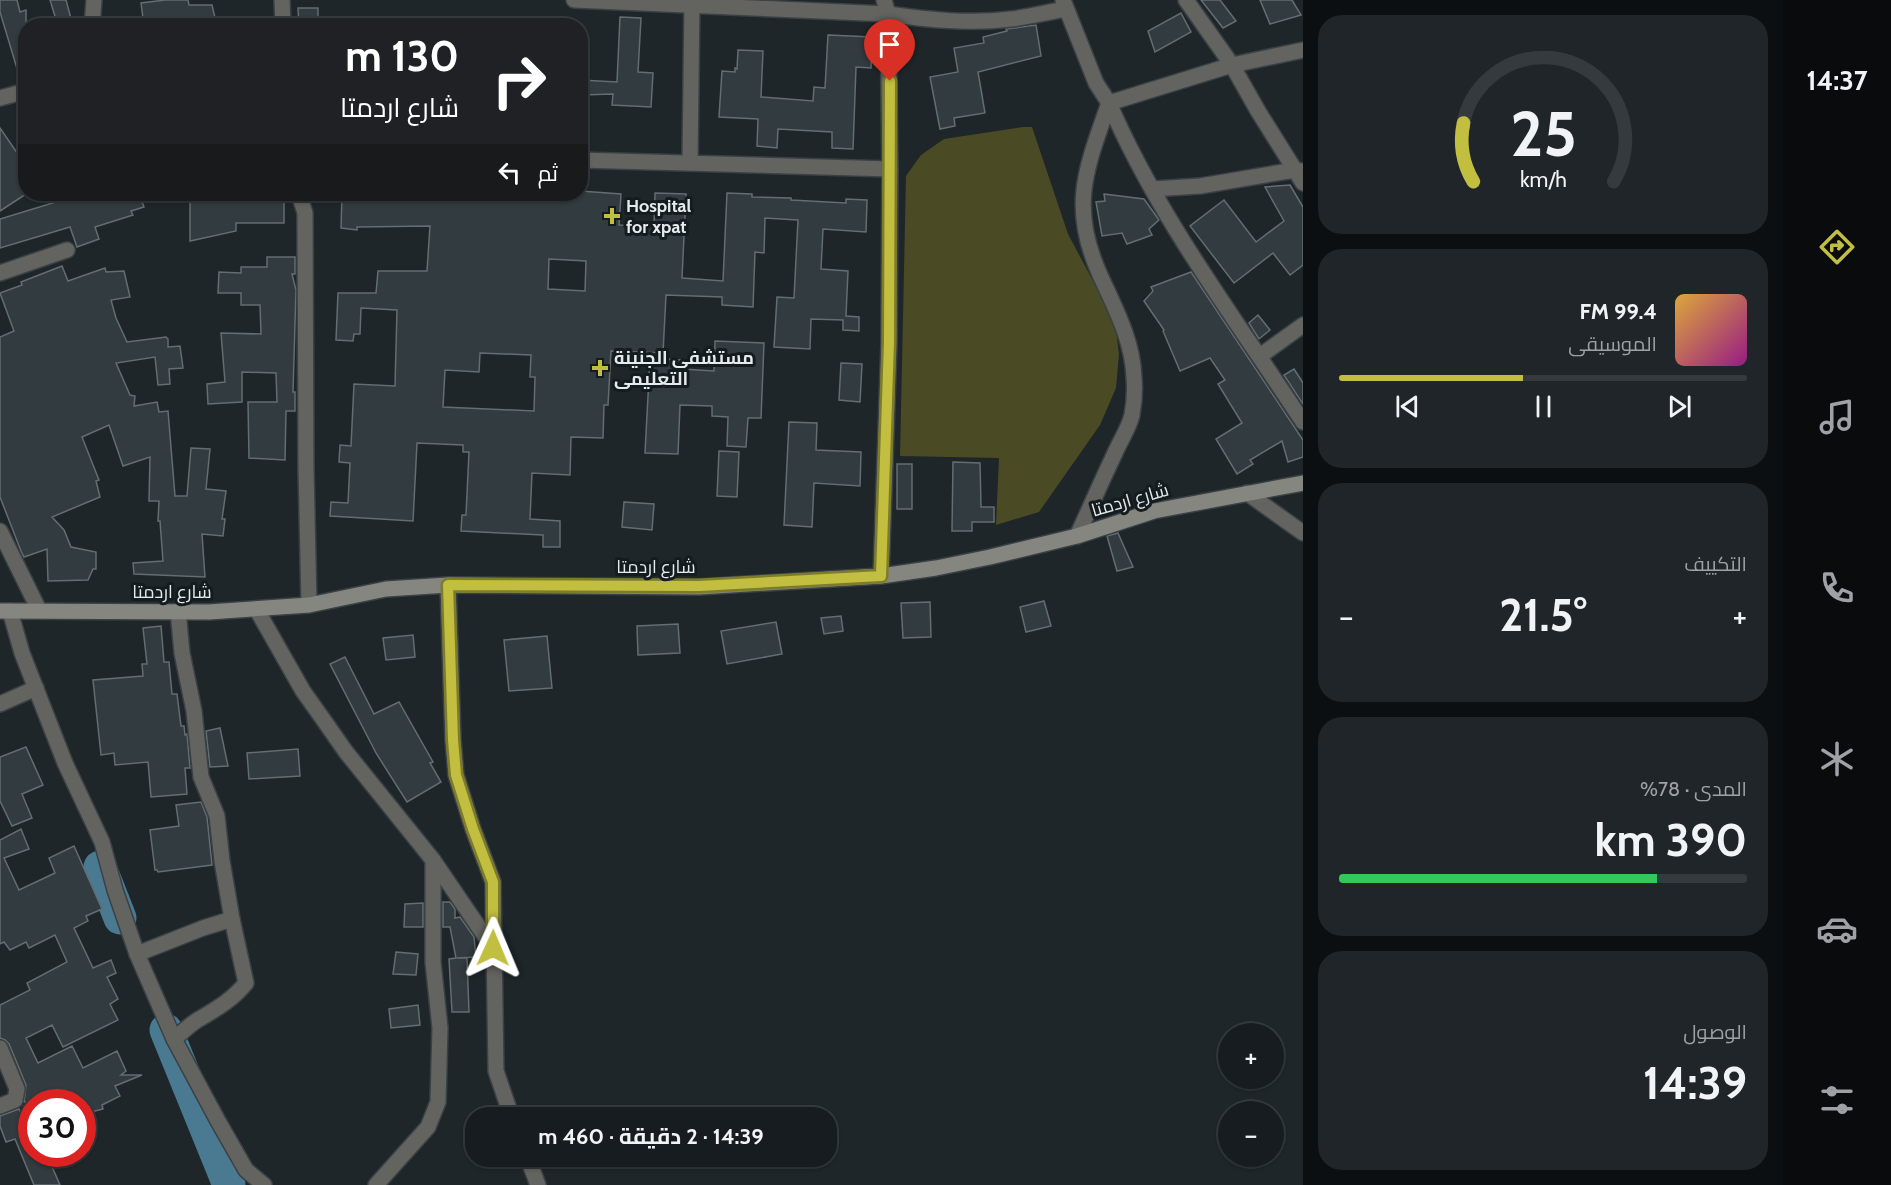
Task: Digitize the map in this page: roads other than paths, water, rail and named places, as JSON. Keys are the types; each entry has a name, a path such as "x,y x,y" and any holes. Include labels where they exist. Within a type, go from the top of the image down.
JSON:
{"main road":[{"name":"شارع اردمتا","path":"5,611 208,612 309,605 386,590 448,585 699,586 881,576 990,557 1077,536 1154,511 1303,483"}],"street":[{"path":"93,18 94,0"},
{"path":"282,0 283,18"},
{"path":"574,0 886,7 927,19 956,21 1010,19 1065,5 1096,83 1109,103 1128,146 1152,189 1192,255 1303,422"},
{"path":"1152,189 1300,175 1232,65 1186,0"},
{"path":"690,163 692,2"},
{"path":"881,576 889,342 890,168 886,7"},
{"path":"1109,103 1232,65 1303,50"},
{"path":"0,98 18,93"},
{"path":"1077,536 1132,416 1135,379 1130,347 1099,272 1087,237 1083,212 1083,188 1088,162 1109,103"},
{"path":"588,160 890,168"},
{"path":"301,201 305,213 309,605"},
{"path":"0,273 68,250"},
{"path":"1260,356 1303,325"},
{"path":"1247,493 1303,533"},
{"path":"0,531 39,610"},
{"path":"448,585 456,775 493,882 496,1071 508,1107"},
{"path":"257,610 303,691 346,752 433,860 493,948"},
{"path":"5,611 65,764 102,842 115,890 137,954 174,1039 246,1170 264,1185"},
{"path":"174,1039 199,1019 217,1010 236,996 246,983 222,861 218,816 201,777 194,711 182,653 178,611"},
{"path":"0,704 36,688"},
{"path":"376,1185 428,1127 438,1102 440,1028 433,962 433,860"},
{"path":"137,954 203,928 232,920"},
{"path":"0,1048 17,1089 15,1100 0,1106"},
{"path":"531,1167 538,1185"}],"waterway":[{"path":"100,867 120,918"},
{"path":"166,1030 229,1185"}],"place":[{"name":"Hospital for xpat","path":"612,216"},
{"name":"مستشفي الجنينة التعليمى","path":"600,368"}]}
